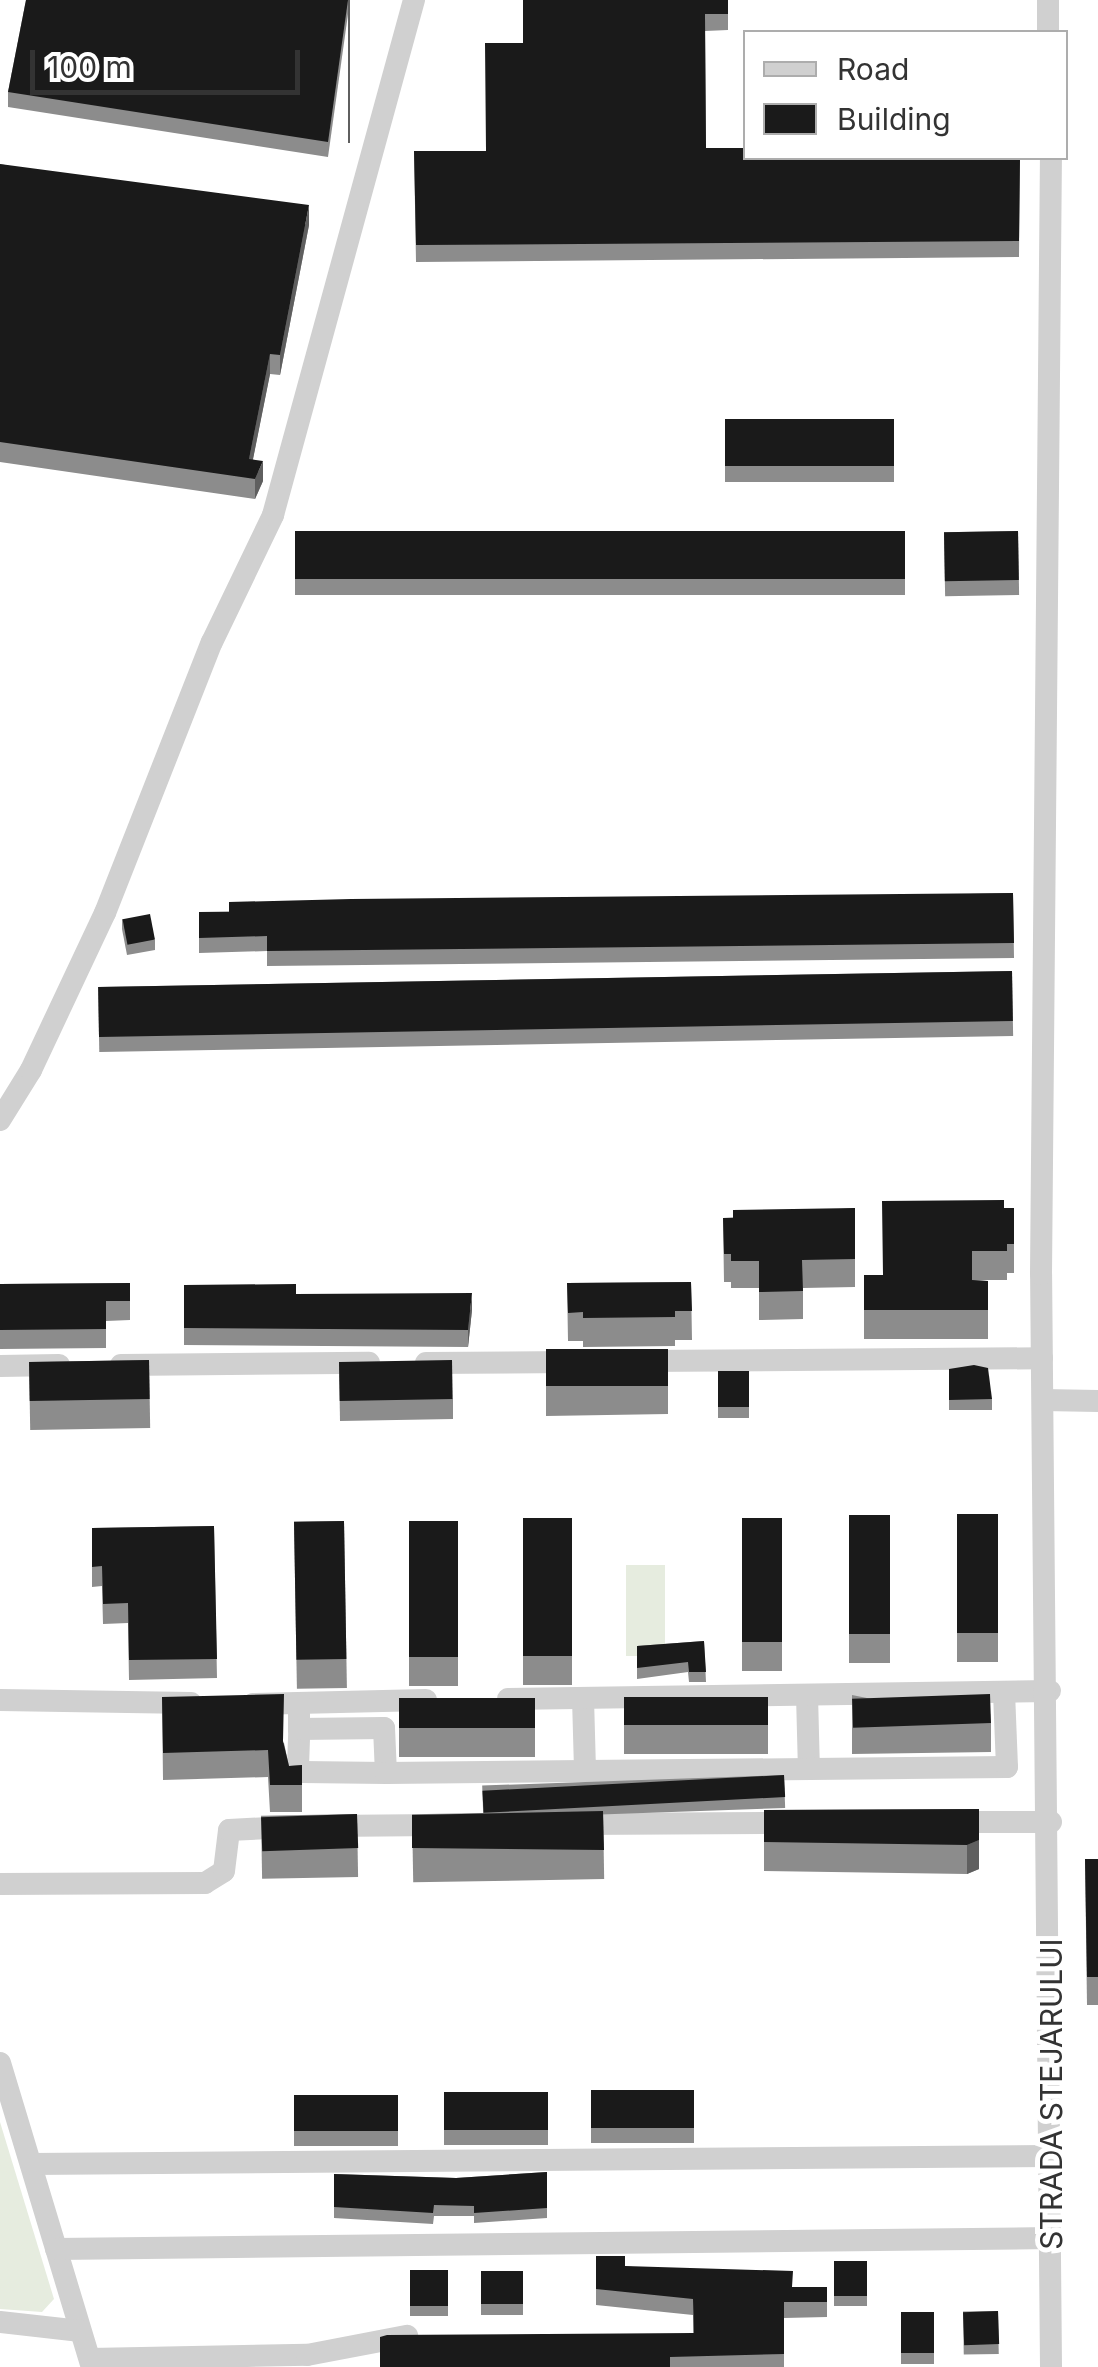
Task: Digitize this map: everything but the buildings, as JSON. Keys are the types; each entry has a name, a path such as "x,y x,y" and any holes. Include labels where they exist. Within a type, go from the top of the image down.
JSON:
{"street":[{"path":"0,1120 82,964 212,642 273,515 414,0"},
{"path":"1048,0 1048,30"},
{"name":"STRADA STEJARULUI","path":"1051,2367 1050,1691 1042,1358 1052,160"},
{"path":"0,1366 1042,1358"},
{"path":"1042,1400 1098,1401"},
{"path":"492,1699 1050,1691"},
{"path":"299,1703 298,1766 305,1774 1007,1767 1004,1692"},
{"path":"807,1695 809,1769"},
{"path":"583,1698 584,1770"},
{"path":"0,1700 454,1700"},
{"path":"299,1729 384,1728 386,1773"},
{"path":"924,1822 1051,1822"},
{"path":"551,1824 810,1823"},
{"path":"0,1884 205,1883 224,1871 226,1834 234,1827 458,1825"},
{"path":"0,2062 91,2363 307,2355 386,2336 425,2336"},
{"path":"30,2164 1050,2156"},
{"path":"56,2249 1051,2238"},
{"path":"0,2322 80,2331"}],"shaded area":[{"path":"626,1565 665,1565 665,1656 626,1656"},
{"path":"0,2122 54,2299 42,2312 0,2309"}]}
